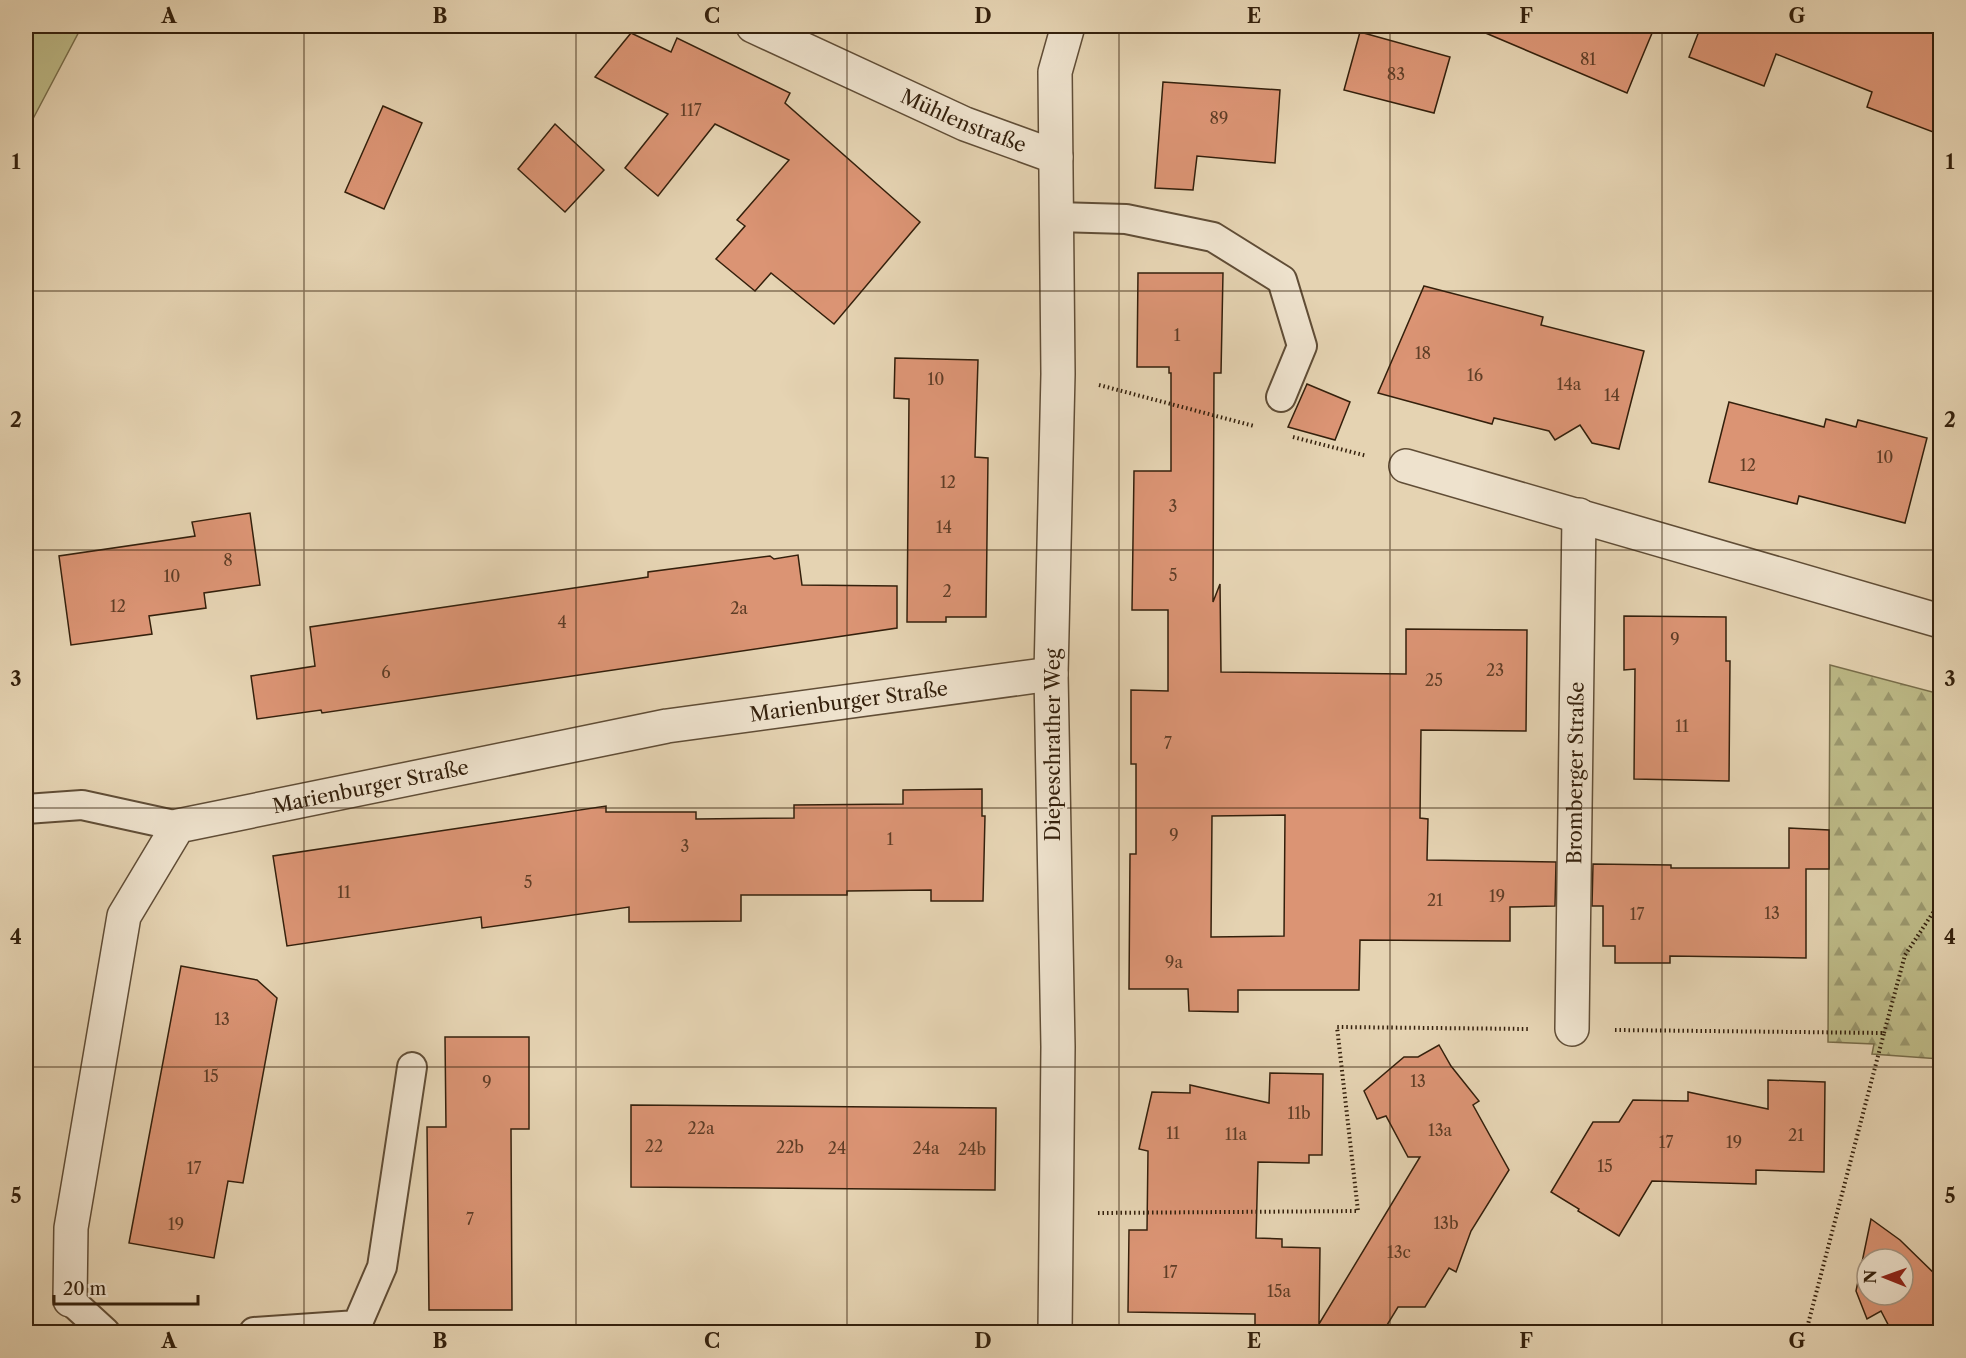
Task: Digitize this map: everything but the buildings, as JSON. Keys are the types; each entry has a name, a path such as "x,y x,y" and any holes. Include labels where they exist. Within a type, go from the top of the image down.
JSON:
{"street":[{"name":"Mühlenstraße","path":"753,26 965,124 1056,157 1054,72 1068,26"},
{"name":"Diepeschrather Weg","path":"1055,1332 1058,1047 1051,674 1058,374 1056,157"},
{"path":"1406,466 1941,621"},
{"name":"Bromberger Straße","path":"1572,1029 1579,515"},
{"name":"Marienburger Straße","path":"178,826 668,726 1051,674"},
{"path":"70,1300 71,1228 124,916 178,826"}],"lane":[{"path":"1057,217 1126,219 1213,237 1282,280 1302,346 1281,397"},
{"path":"26,809 82,805 178,826"},
{"path":"254,1332 357,1325 382,1267 412,1067"},
{"path":"70,1300 105,1332"}],"path":[{"path":"1058,374 1255,426"},
{"path":"1290,436 1406,466"},
{"path":"1806,1332 1905,955 1941,902"},
{"path":"1056,1214 1358,1211 1337,1027 1884,1033"}],"green space":[{"path":"26,26 82,26 26,132"},
{"path":"1830,665 1940,694 1940,1059 1872,1054 1874,1044 1828,1042"}]}
